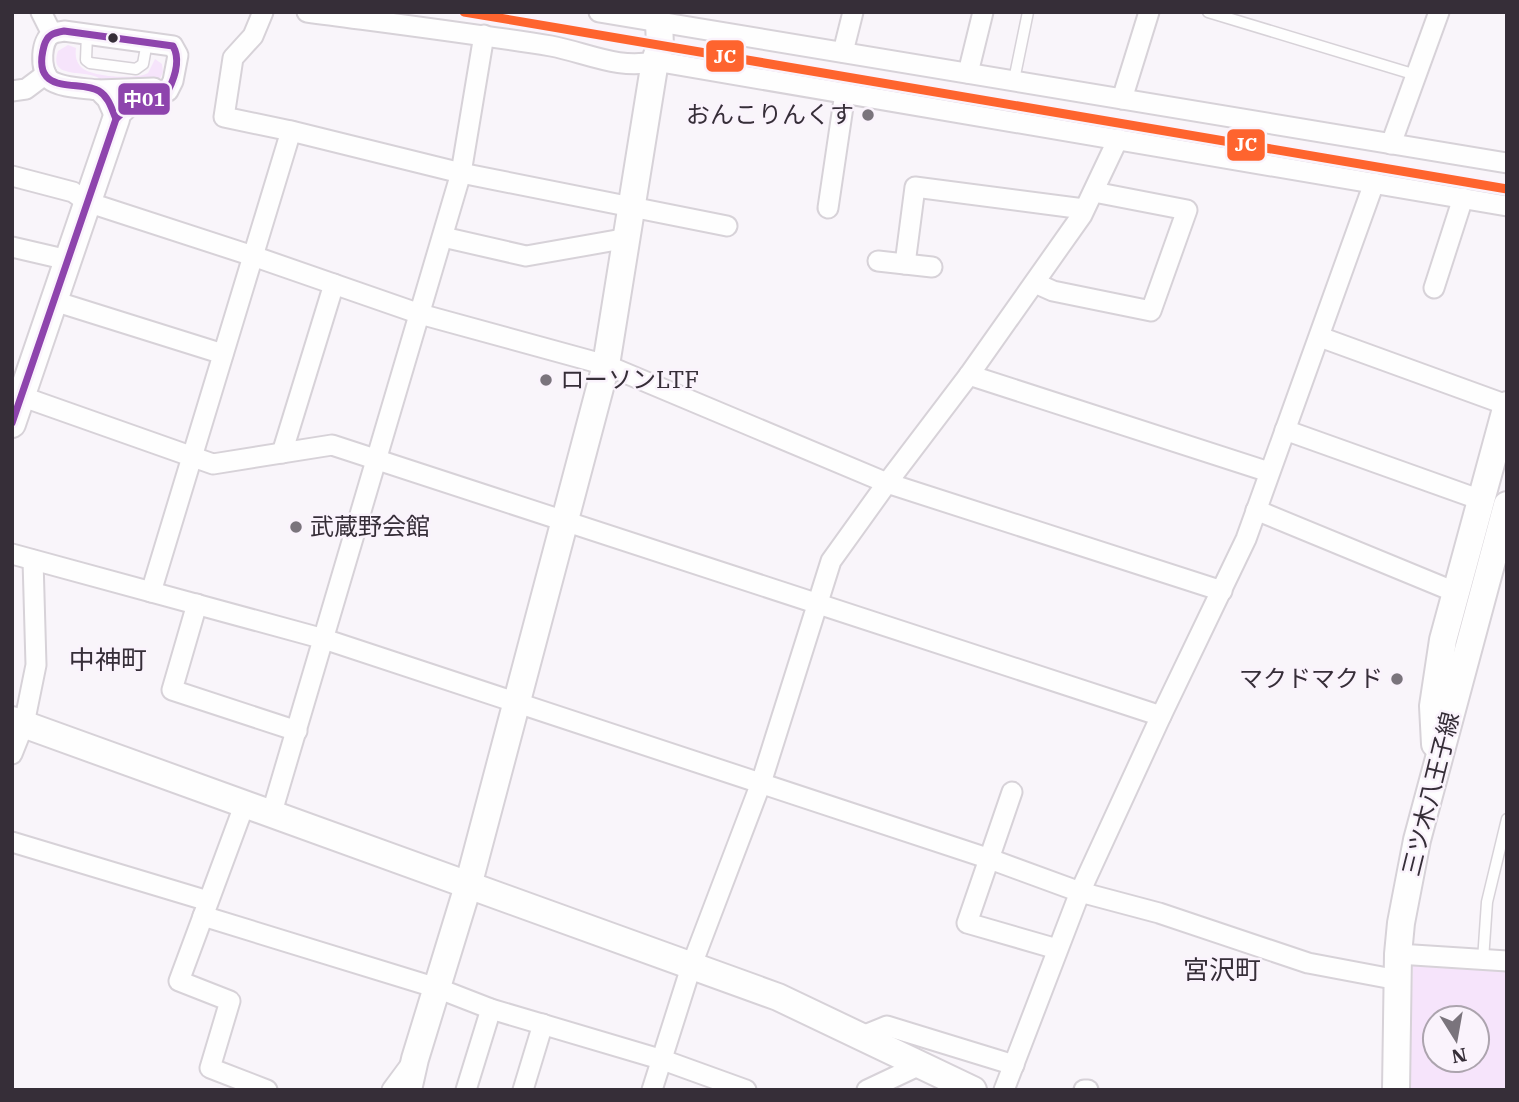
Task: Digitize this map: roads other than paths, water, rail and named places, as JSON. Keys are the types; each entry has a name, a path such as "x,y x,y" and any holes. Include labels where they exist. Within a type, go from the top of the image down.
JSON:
{"street":[{"path":"41,12 52,34"},
{"path":"263,12 253,36 233,58 224,117 461,173 727,226"},
{"path":"307,12 484,35 568,49 628,64 643,65 655,61 1507,206"},
{"path":"598,12 661,17 843,52 1507,163"},
{"path":"843,52 853,12"},
{"path":"968,73 983,12"},
{"path":"1122,99 1149,12"},
{"path":"1391,144 1439,12"},
{"path":"408,1090 468,886 606,365 655,61 660,46 661,17"},
{"path":"12,424 17,394 54,301 116,119 134,102 168,91 173,81 178,55 169,45 64,31 52,34 47,39 43,60 46,74 55,83 98,90 161,88 173,81"},
{"path":"272,812 461,173 484,35"},
{"path":"12,91 26,89 46,74"},
{"path":"98,90 107,99 116,119"},
{"path":"828,208 845,93"},
{"path":"151,592 291,131"},
{"path":"652,1090 691,967 761,783 831,561 1034,284 1089,200 1118,139"},
{"path":"12,176 73,192 88,202 420,314 606,365 887,483 1222,591"},
{"path":"1004,1090 1080,892 1246,539 1374,183"},
{"path":"905,264 915,187 1187,210 1151,311 1034,284"},
{"path":"1434,288 1464,198"},
{"path":"443,237 526,256 628,238"},
{"path":"12,247 68,260"},
{"path":"878,261 932,267"},
{"path":"282,453 334,284"},
{"path":"54,301 223,354"},
{"path":"1320,337 1507,405 1455,592 1454,653"},
{"path":"969,374 1269,472"},
{"path":"17,394 213,464 332,445 1161,716"},
{"path":"1285,429 1481,500"},
{"path":"1436,767 1433,706 1507,505"},
{"path":"1256,510 1455,592"},
{"path":"12,554 324,639 990,859 1080,892 1159,913 1308,963 1398,980"},
{"path":"12,754 18,722 36,666 33,561"},
{"path":"1436,767 1480,666 1507,567"},
{"path":"197,604 172,690 297,731"},
{"path":"18,722 778,997 973,1090"},
{"name":"三ツ木八王子線","path":"1396,1090 1398,954 1415,852 1436,767"},
{"path":"1012,792 967,923 1057,949"},
{"path":"245,803 179,981 230,1001 210,1068 267,1090"},
{"path":"12,842 491,1009 663,1060 746,1090"},
{"path":"1398,954 1507,961"},
{"path":"466,1090 491,1009"},
{"path":"523,1090 543,1024"},
{"path":"860,1037 887,1026 1014,1065"},
{"path":"391,1090 415,1059"},
{"path":"867,1090 920,1065"}],"lane":[{"path":"1014,80 1028,12"},
{"path":"1208,12 1243,17 1416,75"},
{"path":"87,34 84,57 86,60 90,63 125,68 136,69 143,64 147,42"},
{"path":"1483,961 1487,902 1507,819"}],"place":[{"name":"おんこりんくす","path":"868,115"},
{"name":"ローソンLTF","path":"546,380"},
{"name":"武蔵野会館","path":"296,527"},
{"name":"マクドマクド","path":"1397,679"}],"district":[{"name":"中神町","path":"108,660"},
{"name":"宮沢町","path":"1222,970"}]}
